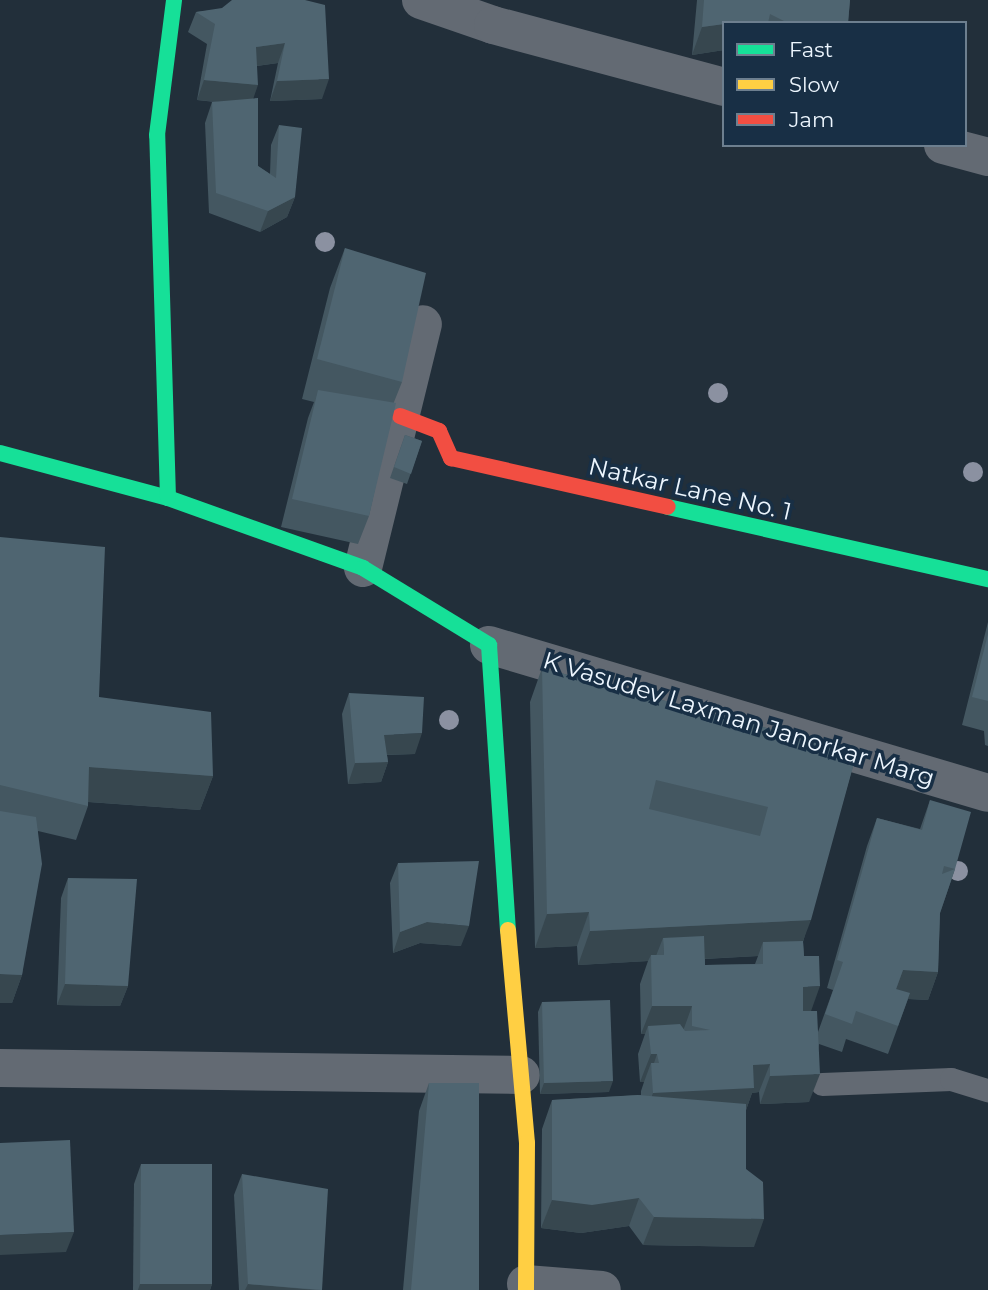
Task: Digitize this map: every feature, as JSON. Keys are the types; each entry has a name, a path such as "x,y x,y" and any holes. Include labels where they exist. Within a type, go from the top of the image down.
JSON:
{"street":[{"path":"168,498 157,135 174,0"},
{"path":"421,0 493,25 722,86"},
{"path":"950,147 988,157"},
{"path":"363,568 423,324"},
{"name":"Natkar Lane No. 1","path":"400,416 439,431 452,458 988,579"},
{"path":"0,453 168,498 363,568 489,645 498,825 527,1143 526,1287 602,1290"},
{"name":"K Vasudev Laxman Janorkar Marg","path":"489,645 988,793"},
{"path":"0,1068 521,1075"}],"lane":[{"path":"822,1084 951,1079 988,1090"}],"building":[{"path":"232,0 305,0 325,5 329,79 277,81 285,43 256,47 258,85 204,80 215,24 196,12 222,8"},
{"path":"704,0 850,0 848,21 784,21 770,14 768,21 722,21 722,24 702,27"},
{"path":"258,98 258,166 276,178 279,125 302,128 295,197 268,211 216,193 212,102"},
{"path":"345,248 426,273 402,382 317,359"},
{"path":"318,390 396,403 369,516 292,499"},
{"path":"405,435 422,441 411,474 394,467"},
{"path":"0,537 105,547 99,697 211,712 213,776 89,767 88,806 0,785"},
{"path":"988,634 988,701 972,697"},
{"path":"542,668 857,752 811,920 590,931 589,912 547,914","holes":["656,780 768,807 760,836 649,809"]},
{"path":"349,693 424,697 422,733 384,735 388,762 355,763"},
{"path":"930,800 971,812 955,869 940,913 938,972 903,970 896,989 910,993 898,1026 856,1011 852,1024 825,1014 843,962 837,960 877,818 922,830","holes":["944,866 955,869 942,874"]},
{"path":"0,811 36,817 42,864 22,975 0,974"},
{"path":"479,861 469,926 427,922 400,932 398,863"},
{"path":"68,878 137,879 128,986 65,984"},
{"path":"704,936 705,965 763,964 763,942 803,941 804,956 819,956 820,986 803,987 803,1011 817,1011 820,1074 770,1076 770,1064 753,1065 754,1088 653,1093 651,1063 659,1063 657,1054 651,1054 648,1026 680,1024 685,1031 710,1030 692,1026 692,1006 652,1006 651,955 664,955 663,938"},
{"path":"610,1000 613,1081 544,1083 542,1002"},
{"path":"429,1083 479,1083 479,1290 411,1290"},
{"path":"638,1095 746,1104 746,1169 763,1182 764,1219 654,1217 639,1198 592,1205 552,1200 552,1100"},
{"path":"70,1140 74,1232 0,1235 0,1143"},
{"path":"141,1164 212,1164 212,1284 140,1284"},
{"path":"242,1174 328,1189 322,1290 248,1284"}],"traffic: fast":[{"path":"168,498 157,135 174,0"},
{"path":"0,453 168,498 363,568 489,645 508,930"},
{"path":"668,507 988,579"}],"traffic: slow":[{"path":"508,930 527,1143 526,1290"}],"traffic: jam":[{"path":"400,416 439,431 451,458 668,507"}]}
